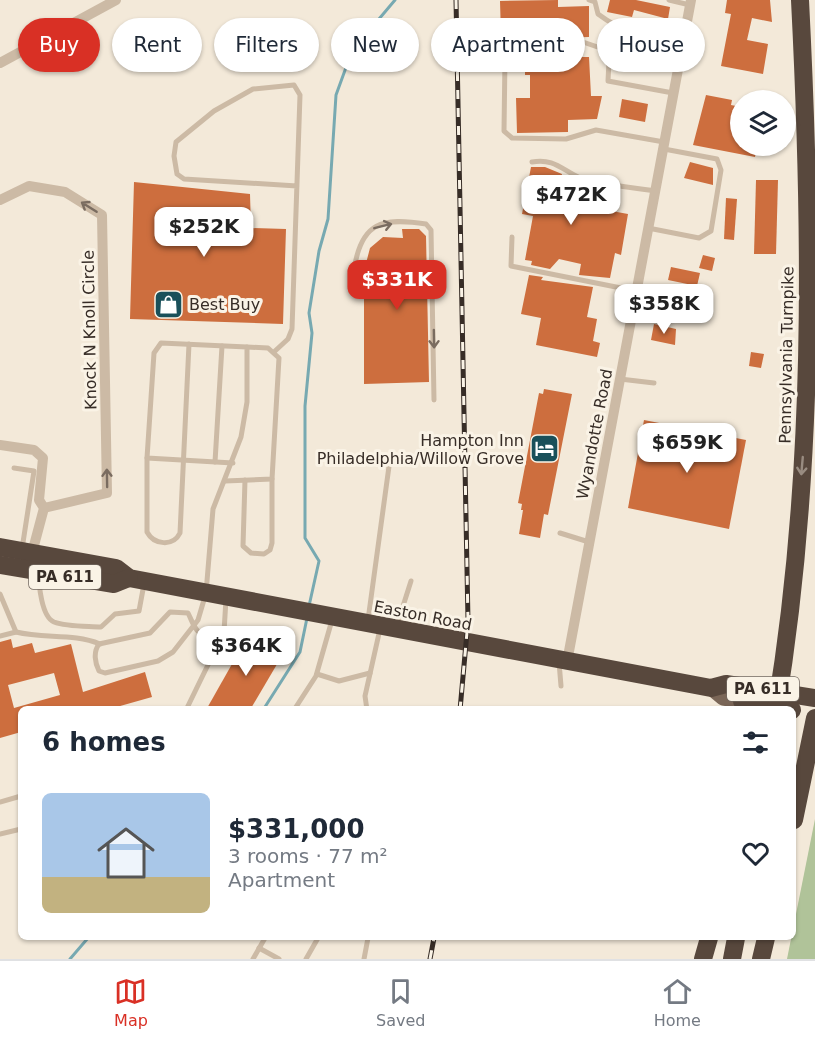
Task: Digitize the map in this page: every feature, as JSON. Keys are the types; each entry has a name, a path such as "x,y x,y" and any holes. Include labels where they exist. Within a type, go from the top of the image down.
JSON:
{"highway":[{"name":"Pennsylvania Turnpike","path":"777,706 785,654 808,407 809,188 800,0"},
{"name":"Easton Road","path":"0,547 116,568 137,579 324,617 711,688 726,684 815,698"},
{"name":"Easton Road","path":"0,565 114,584 137,579"},
{"name":"Easton Road","path":"742,701 770,706"},
{"name":"Easton Road","path":"796,710 815,713"},
{"path":"796,810 815,718"},
{"path":"703,959 708,940"},
{"path":"732,959 736,940"},
{"path":"762,959 766,940"}],"main road":[{"name":"Easton Road","path":"711,688 723,698 742,701"}],"street":[{"path":"0,63 116,0"},
{"name":"Wyandotte Road","path":"687,18 690,3"},
{"name":"Wyandotte Road","path":"563,661 589,542 677,72"},
{"name":"Knock N Knoll Circle","path":"0,200 29,186 65,192 102,215 107,494 44,508"},
{"path":"0,445 34,450 43,458 39,500 44,508 27,552"}],"lane":[{"path":"589,0 595,2 598,14 604,18"},
{"path":"669,0 690,3"},
{"path":"597,47 583,42 514,44 505,57 504,131 512,138 566,139 596,130 717,159 721,170 711,231 699,238 648,228"},
{"path":"608,72 608,81 673,93"},
{"path":"275,351 288,339 292,329 297,186 300,94 294,85 253,89 214,111 176,142 174,156 177,174 184,179 297,186"},
{"path":"532,162 541,161 564,167 580,178 655,191"},
{"path":"354,270 356,253 365,233 380,224 414,222 426,224 431,230 434,400"},
{"path":"512,237 511,266 636,291"},
{"path":"189,344 180,533 176,540 170,543 150,538 147,532 147,458 154,353 161,343 189,344 268,348 275,351 279,358 272,479 272,543 270,550 264,554 251,553 243,546 245,480"},
{"path":"215,462 222,346"},
{"path":"100,644 96,648 96,665 99,671 105,673 158,662 173,652 193,628 206,593 213,509 242,436 247,402 247,347"},
{"path":"620,379 654,383"},
{"path":"147,458 233,463"},
{"path":"367,706 365,696 381,627 390,459"},
{"path":"14,468 34,471 27,552"},
{"path":"225,481 272,479"},
{"path":"560,532 589,542"},
{"path":"40,573 38,588 49,618 53,621 83,626 101,627 115,614 139,611 137,579"},
{"path":"381,627 411,581"},
{"path":"0,594 16,632"},
{"path":"188,706 224,632 226,597"},
{"path":"0,636 16,632 38,637 80,636 100,644 150,633 170,612 188,613 193,628 205,636 216,638 224,632 249,628 277,634"},
{"path":"297,706 317,674 324,617"},
{"path":"561,686 563,661"},
{"path":"317,674 339,681 370,673"},
{"path":"0,802 18,797"},
{"path":"0,834 18,830"},
{"path":"253,959 264,940"},
{"path":"306,959 317,940"},
{"path":"364,959 368,940"},
{"path":"259,948 279,959"}],"green space":[{"path":"815,819 815,959 787,959 791,940 796,940 796,914"}],"building":[{"path":"558,0 558,7 589,6 589,37 585,37 585,18 500,18 500,1"},
{"path":"610,0 636,0 670,7 668,18 634,10 632,17 607,12"},
{"path":"727,0 770,0 772,22 752,18 747,40 768,44 763,74 721,66 731,14 725,13"},
{"path":"585,57 589,57 591,96 602,96 597,119 568,120 568,132 517,133 516,98 530,98 530,75 525,75 525,72 585,72"},
{"path":"706,95 730,100 730,152 693,145"},
{"path":"622,99 648,104 645,122 619,117"},
{"path":"690,162 713,168 713,185 684,178"},
{"path":"531,167 545,167 562,174 559,190 608,198 606,210 628,214 621,255 615,253 610,278 579,275 581,264 559,259 550,269 531,265 532,261 525,260 533,216 522,214"},
{"path":"756,180 778,180 776,254 754,254"},
{"path":"134,182 250,194 251,228 286,229 283,324 130,319"},
{"path":"726,198 737,199 734,240 724,239"},
{"path":"402,229 419,229 426,236 429,382 364,384 364,271 370,248 383,237 403,238"},
{"path":"703,255 715,258 712,271 699,268"},
{"path":"671,267 700,273 697,286 668,280"},
{"path":"529,275 543,277 541,280 593,287 587,317 597,319 593,341 600,343 597,357 536,345 541,318 521,314"},
{"path":"654,324 676,329 675,345 651,340"},
{"path":"751,352 764,354 761,368 749,366"},
{"name":"Hampton Inn Philadelphia/Willow Grove","path":"544,389 572,394 548,515 544,514 540,538 519,534 523,510 521,510 522,504 518,503 539,393 543,394"},
{"path":"644,420 746,440 729,529 628,508"},
{"path":"249,634 283,654 252,706 208,706"},
{"path":"11,639 13,648 32,643 35,653 71,644 83,692 145,672 152,697 120,706 21,706 60,695 54,673 8,685 14,708 18,707 18,733 0,738 0,642"}],"waterway":[{"path":"309,606 319,561 305,538 305,406 312,333 309,313 319,251 328,219 336,95 352,51 395,0"},
{"path":"266,706 300,652 307,618"},
{"path":"70,959 86,940"}],"railway":[{"path":"456,0 468,621 460,706"},
{"path":"430,959 434,940"}],"place":[{"name":"Best Buy","path":"168,304"},
{"name":"Hampton Inn Philadelphia/Willow Grove","path":"545,449"}]}
